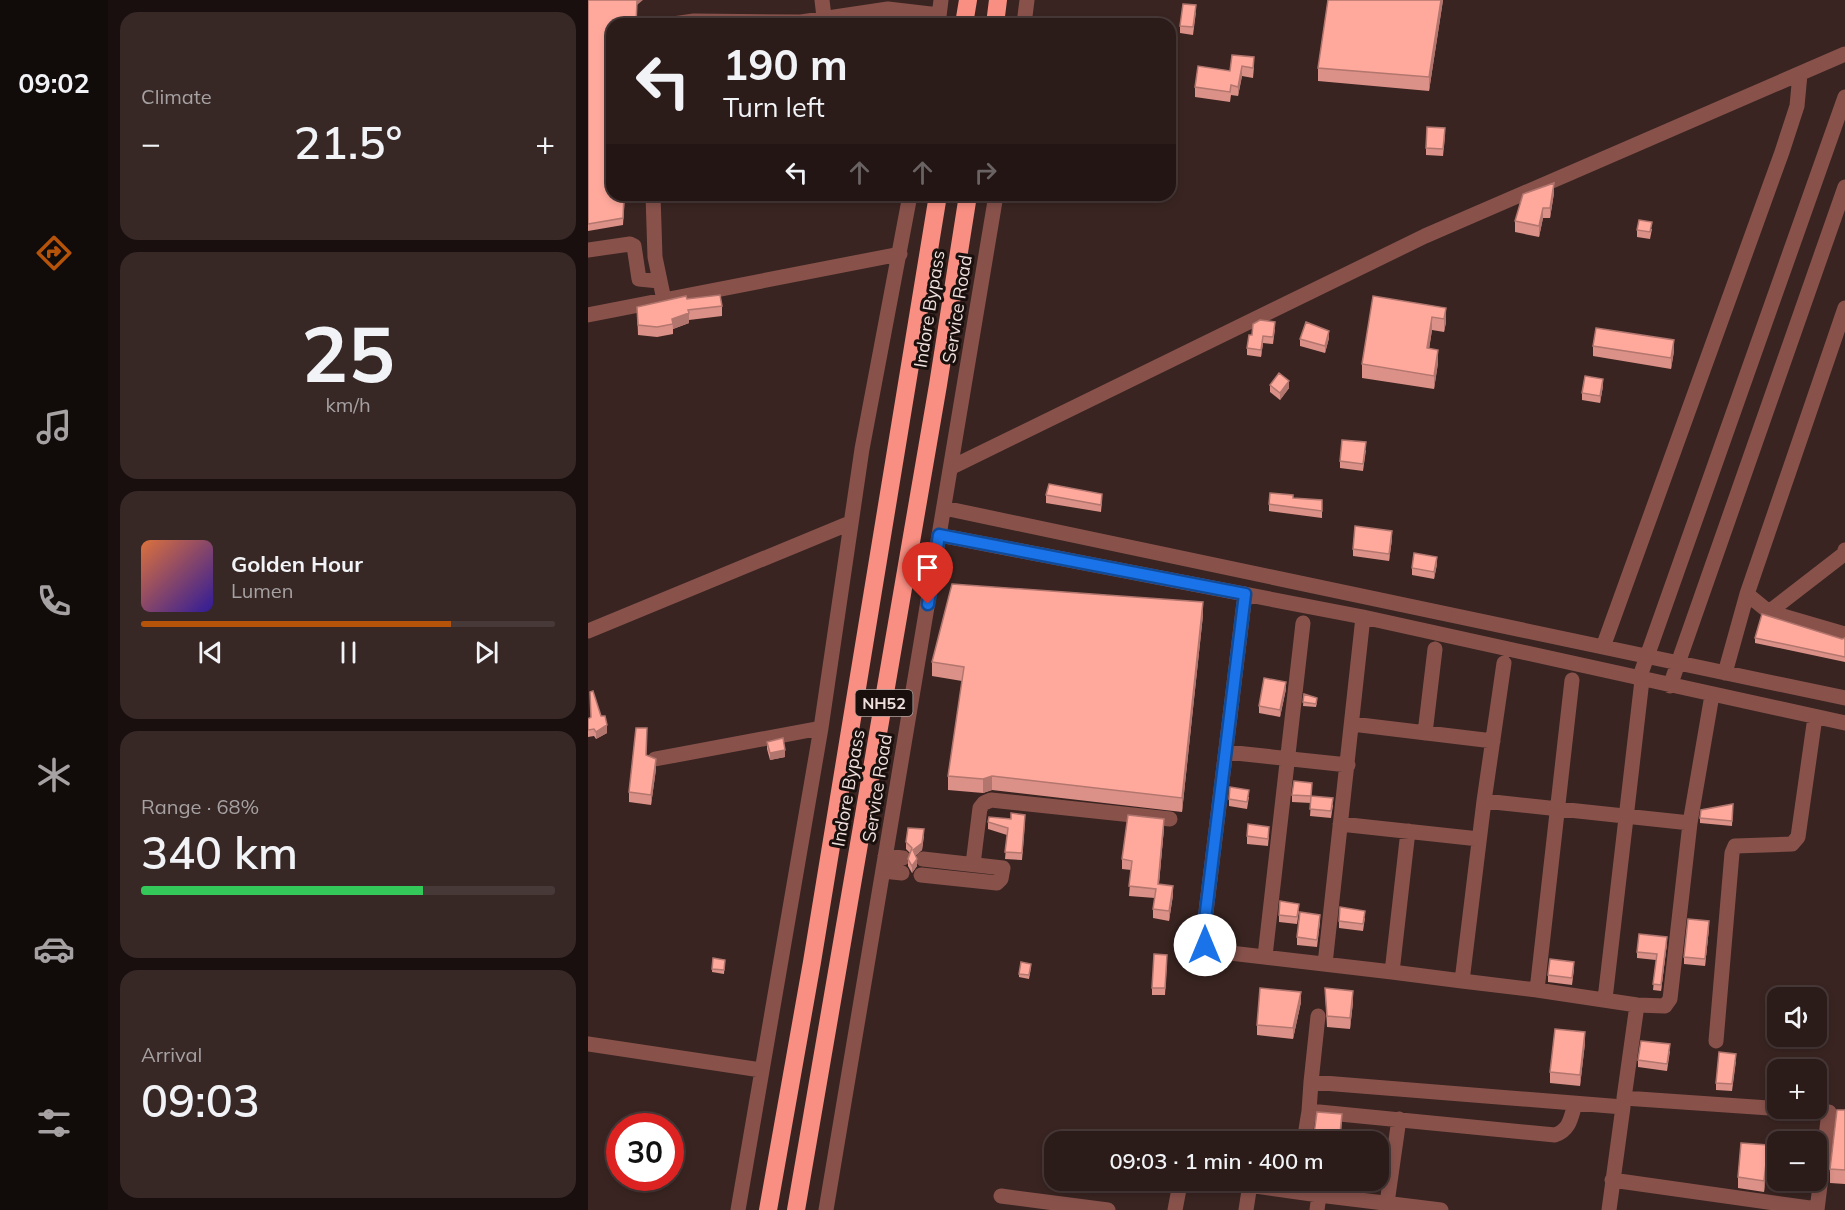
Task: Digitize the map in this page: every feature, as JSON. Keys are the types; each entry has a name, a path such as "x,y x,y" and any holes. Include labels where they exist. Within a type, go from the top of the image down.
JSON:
{"highway":[{"path":"965,18 968,0"},
{"path":"995,18 998,0"},
{"name":"Indore Bypass","path":"768,1210 822,903 937,201"},
{"name":"Indore Bypass","path":"796,1210 936,396 967,201"}],"street":[{"path":"822,0 824,17"},
{"path":"1025,18 1028,0"},
{"path":"819,18 888,9 939,13"},
{"path":"952,467 1425,236 1845,54"},
{"path":"1603,647 1782,152 1797,106 1800,74"},
{"path":"1605,999 1641,680 1646,656 1845,97"},
{"path":"1670,686 1845,187"},
{"path":"653,201 655,257 664,300"},
{"path":"738,1210 821,728 850,523 909,201"},
{"name":"Service Road","path":"826,1210 995,201"},
{"path":"588,250 630,244 634,246 639,279 660,281"},
{"path":"588,315 900,254"},
{"path":"1725,673 1747,594 1845,308"},
{"path":"944,508 1845,698"},
{"path":"588,631 850,523"},
{"path":"939,535 1504,646 1641,680 1845,723"},
{"path":"1769,612 1845,552"},
{"path":"1245,594 1204,928 1205,945 1214,951 1537,990 1637,1005 1665,1006 1670,999 1689,823 1712,695"},
{"path":"1747,594 1769,612 1845,634"},
{"path":"1325,964 1363,617"},
{"path":"1265,956 1303,623"},
{"path":"1425,733 1435,649"},
{"path":"1462,981 1504,663"},
{"path":"1537,990 1572,680"},
{"path":"1716,1041 1732,853 1735,846 1792,844 1798,837 1815,717"},
{"path":"1352,724 1492,741"},
{"path":"655,759 821,728"},
{"path":"1226,752 1348,765"},
{"path":"973,864 980,808 984,802 991,800 1170,819"},
{"path":"1484,801 1689,823"},
{"path":"1340,824 1479,839"},
{"path":"1392,972 1408,831"},
{"path":"884,863 902,865"},
{"path":"973,864 1001,867 1001,879 997,883 922,867 973,864"},
{"path":"1609,1210 1637,1005"},
{"path":"1306,1131 1318,1016"},
{"path":"588,1044 761,1070"},
{"path":"1311,1082 1575,1104 1624,1102 1829,1112 1845,1115"},
{"path":"1309,1111 1556,1134 1563,1132 1568,1126 1575,1104"},
{"path":"1612,1180 1817,1209 1829,1112"},
{"path":"1387,1207 1399,1119"},
{"path":"1175,1210 1179,1191"},
{"path":"1246,1210 1249,1191"},
{"path":"1276,1191 1318,1202 1441,1210"},
{"path":"1001,1196 1108,1210"}],"building":[{"path":"588,0 637,0 636,18 606,18 606,201 624,201 623,218 588,224"},
{"path":"1328,0 1441,0 1429,77 1318,68"},
{"path":"1183,4 1196,5 1193,27 1180,26"},
{"path":"1232,55 1254,57 1253,68 1242,66 1238,87 1231,85 1230,92 1195,87 1198,66 1230,71"},
{"path":"1427,127 1445,128 1443,149 1426,148"},
{"path":"1554,183 1550,208 1543,208 1539,226 1515,221 1523,194"},
{"path":"1639,220 1652,222 1650,232 1637,230"},
{"path":"720,295 722,306 688,310 689,313 672,319 673,324 657,327 638,325 637,307 686,296 687,299"},
{"path":"1373,296 1446,308 1444,319 1432,317 1427,348 1438,350 1434,376 1362,364"},
{"path":"1260,320 1275,322 1273,337 1263,336 1261,350 1247,348 1253,324"},
{"path":"1306,322 1329,331 1325,346 1300,339"},
{"path":"1596,328 1674,340 1671,358 1593,346"},
{"path":"1279,373 1289,381 1280,393 1270,385"},
{"path":"1585,376 1603,379 1600,396 1582,393"},
{"path":"1342,440 1366,442 1363,464 1340,461"},
{"path":"1049,484 1102,494 1101,505 1046,495"},
{"path":"1270,493 1293,495 1293,498 1322,500 1322,511 1269,504"},
{"path":"1355,526 1392,531 1389,554 1353,549"},
{"path":"1414,553 1437,557 1434,572 1412,568"},
{"path":"952,584 1203,602 1182,798 992,776 983,779 948,776 964,667 932,662"},
{"path":"1762,614 1845,638 1845,657 1755,638"},
{"path":"1264,678 1286,682 1280,710 1259,706"},
{"path":"593,691 601,716 605,716 607,725 596,732 594,729 588,730 588,719 591,717 590,692"},
{"path":"1304,694 1317,698 1316,704 1303,702"},
{"path":"636,728 647,728 646,755 656,759 651,795 629,792"},
{"path":"783,738 785,750 770,753 767,742"},
{"path":"1294,781 1312,783 1311,796 1292,795"},
{"path":"1230,787 1249,790 1247,802 1229,799"},
{"path":"1311,796 1333,798 1331,811 1310,809"},
{"path":"1733,804 1732,821 1700,818 1701,810"},
{"path":"1011,813 1025,815 1022,853 1005,852 1008,828 988,822 989,817 1011,819"},
{"path":"1128,815 1164,819 1158,884 1173,886 1169,911 1153,909 1156,889 1129,886 1132,861 1122,859"},
{"path":"1248,824 1269,827 1268,839 1247,836"},
{"path":"908,828 924,829 922,843 913,850 917,859 912,866 908,859 912,848 906,842"},
{"path":"1280,901 1299,904 1297,917 1279,915"},
{"path":"1340,907 1365,911 1363,924 1339,921"},
{"path":"1300,912 1320,915 1317,940 1297,937"},
{"path":"1688,919 1709,921 1705,959 1684,957"},
{"path":"1639,934 1667,937 1661,985 1653,984 1657,954 1637,952"},
{"path":"1154,954 1167,955 1165,988 1152,988"},
{"path":"713,958 725,960 724,970 712,969"},
{"path":"1550,959 1574,962 1572,978 1548,975"},
{"path":"1021,962 1031,964 1029,975 1019,974"},
{"path":"1260,988 1301,992 1293,1028 1257,1025"},
{"path":"1325,988 1353,991 1350,1018 1327,1016"},
{"path":"1555,1029 1585,1032 1580,1075 1550,1072"},
{"path":"1641,1041 1670,1044 1667,1064 1638,1060"},
{"path":"1719,1052 1736,1054 1732,1084 1716,1083"},
{"path":"1837,1110 1845,1110 1845,1170 1830,1169"},
{"path":"1317,1112 1342,1114 1340,1131 1314,1131"},
{"path":"1741,1143 1767,1145 1764,1181 1738,1177"}],"route":[{"path":"928,604 939,535 1245,594 1204,928 1205,945"}]}
